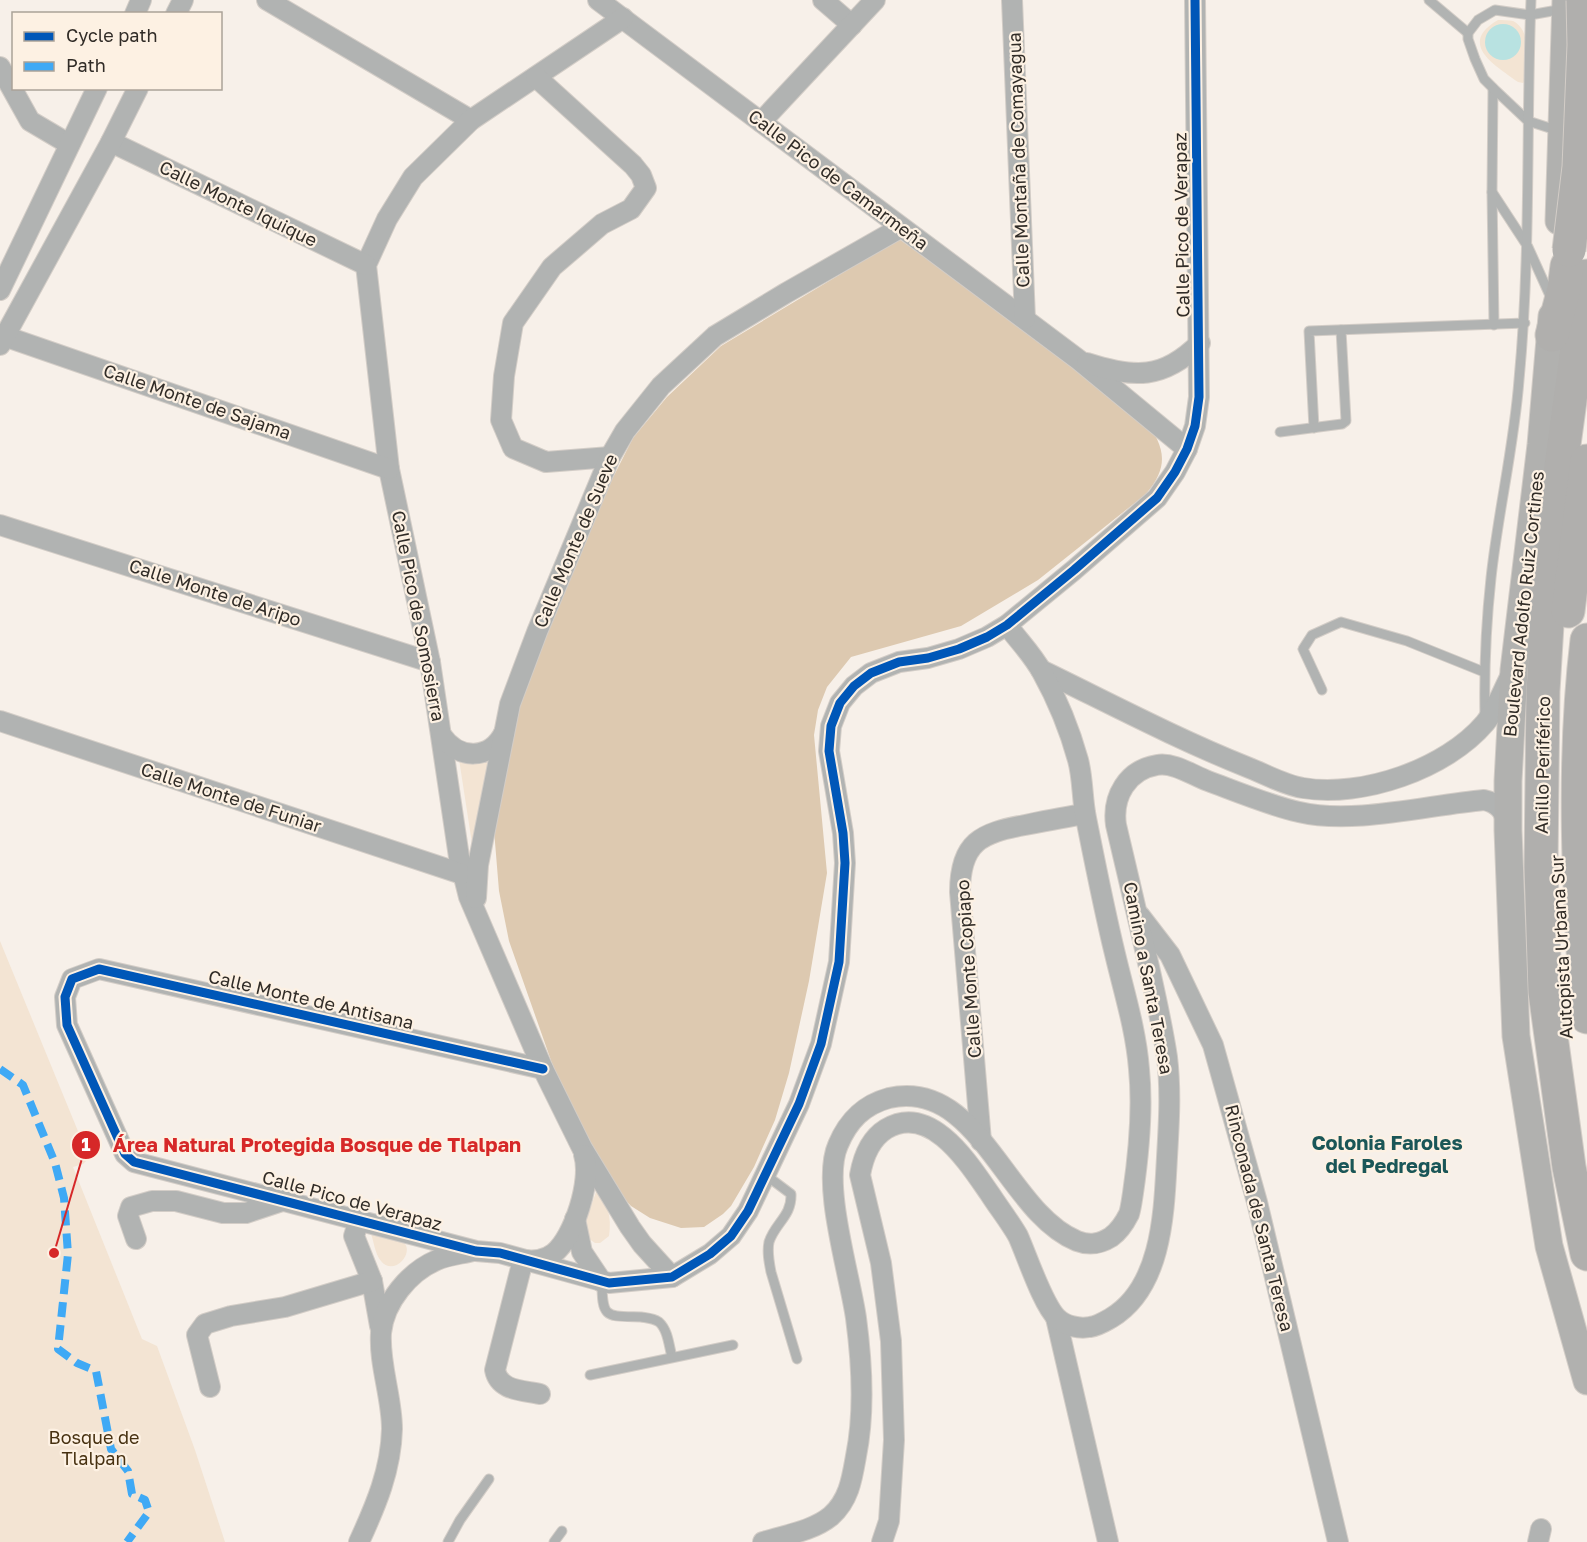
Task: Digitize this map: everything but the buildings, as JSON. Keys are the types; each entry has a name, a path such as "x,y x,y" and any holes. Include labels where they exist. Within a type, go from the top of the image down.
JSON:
{"highway":[{"path":"1572,2 1575,124"},
{"path":"1538,329 1578,263 1584,45 1572,2"},
{"name":"Anillo Periférico","path":"1578,263 1553,525 1543,691 1541,867 1545,992 1569,1167 1586,1252"},
{"name":"Autopista Urbana Sur","path":"1587,461 1562,667 1556,821 1560,963 1569,1065 1587,1180"},
{"name":"Autopista Urbana Sur","path":"1587,640 1582,686 1578,847 1587,1017"}],"main road":[{"name":"Boulevard Adolfo Ruiz Cortines","path":"1575,124 1553,302 1538,329 1541,445 1514,670 1508,781 1508,830 1516,1036 1549,1246 1587,1381"}],"street":[{"path":"167,0 182,0"},
{"path":"267,0 471,120"},
{"name":"Calle Pico de Camarmeña","path":"598,0 1079,360 1187,449"},
{"path":"823,0 852,25"},
{"path":"761,122 875,0"},
{"name":"Calle Montaña de Comayagua","path":"1012,0 1025,319"},
{"name":"Calle Pico de Verapaz","path":"1187,449 1195,426 1199,397 1200,343 1195,0"},
{"path":"366,265 387,219 413,177 471,120 622,18"},
{"path":"0,67 12,89"},
{"path":"536,78 633,165 646,188 631,209 602,224 552,267 513,323 504,376 501,420 513,448 546,462 610,457"},
{"path":"13,90 30,121 69,144"},
{"path":"0,290 96,90"},
{"path":"2,340 111,142 137,90"},
{"name":"Calle Monte Iquique","path":"111,142 366,265"},
{"path":"34,218 37,229 44,237 50,239 59,236"},
{"name":"Calle Monte de Sueve","path":"478,919 475,892 478,865 513,694 610,457 625,431 661,386 715,336 900,228"},
{"name":"Calle Pico de Somosierra","path":"366,265 389,468 430,662 462,874 478,919 543,1069 582,1148 630,1227 672,1277"},
{"name":"Calle Monte de Sajama","path":"2,340 389,468"},
{"name":"Calle Pico de Camarmeña","path":"1079,360 1142,375 1172,364 1200,343"},
{"path":"476,1251 500,1252 609,1283 672,1277 710,1254 731,1236 767,1176 799,1104 821,1044 839,962 845,863 841,814 829,751 831,726 840,703 854,686 871,673 899,662 928,658 959,649 1007,625 1157,498 1187,449"},
{"name":"Calle Monte de Aripo","path":"0,525 430,662"},
{"name":"Camino a Santa Teresa","path":"763,1542 819,1524 838,1508 851,1484 861,1412 859,1346 831,1181 835,1149 850,1121 875,1102 900,1096 927,1098 951,1109 981,1141 1041,1217 1060,1232 1080,1243 1100,1244 1116,1233 1129,1214 1137,1166 1139,1068 1133,1030 1085,814 1079,763 1064,720 1041,670 1007,625"},
{"name":"Camino a Santa Teresa","path":"1041,670 1222,757 1301,788 1329,790 1367,787 1416,771 1457,749 1486,722 1514,670"},
{"name":"Calle Monte de Funiar","path":"0,721 462,874"},
{"path":"442,736 458,751 473,754 489,750 501,740 504,733"},
{"path":"1207,781 1222,757"},
{"name":"Camino a Santa Teresa","path":"1056,1318 1073,1327 1089,1328 1116,1315 1129,1304 1146,1277 1158,1246 1164,1212 1169,1081 1164,1036 1114,815 1118,796 1123,787 1137,772 1168,764 1207,781 1298,812 1321,816 1347,816 1491,801 1503,810 1508,830"},
{"name":"Calle Monte Copiapo","path":"981,1141 960,892 965,861 969,850 975,843 990,832 1085,814"},
{"name":"Rinconada de Santa Teresa","path":"1137,912 1170,955 1213,1045 1257,1202 1338,1542"},
{"name":"Calle Monte de Antisana","path":"72,979 99,969 543,1069"},
{"name":"Calle Pico de Verapaz","path":"72,979 65,997 67,1025 125,1154 134,1162 476,1251"},
{"path":"887,1540 894,1440 891,1341 881,1263 860,1175 866,1152 878,1135 896,1125 916,1123 940,1134 959,1152 1016,1233 1056,1318 1108,1542"},
{"path":"523,1260 539,1260 554,1253 563,1243 575,1219 586,1183 586,1159 582,1148"},
{"path":"136,1239 128,1216 131,1207 152,1201 176,1201 223,1213 246,1213 285,1200"},
{"path":"575,1219 582,1252 602,1282"},
{"path":"359,1220 354,1236 372,1281 381,1334"},
{"name":"Calle Pico de Verapaz","path":"359,1542 385,1481 391,1445 391,1409 384,1374 381,1334 391,1304 399,1290 417,1271 440,1258 476,1251"},
{"path":"523,1260 495,1370 498,1380 506,1386 540,1394"},
{"path":"210,1387 197,1335 205,1324 231,1316 285,1307 372,1281"}],"lane":[{"path":"1429,0 1468,33"},
{"path":"1486,722 1484,672 1491,577 1518,392 1538,329 1528,247 1531,0"},
{"path":"1572,2 1530,15 1496,10 1478,20 1468,33 1468,39 1474,59 1484,79 1528,121 1575,124"},
{"path":"1493,88 1494,325"},
{"path":"1492,192 1528,247 1553,302"},
{"path":"1314,428 1309,332 1494,325 1538,329"},
{"path":"1280,432 1342,424 1346,421 1341,330"},
{"path":"1322,690 1303,649 1312,634 1341,622 1407,641 1484,672"},
{"path":"767,1176 791,1194 792,1206 770,1241 768,1257 797,1359"},
{"path":"602,1282 602,1303 606,1312 613,1316 651,1318 660,1323 665,1331 672,1357"},
{"path":"590,1375 733,1345"},
{"path":"448,1542 460,1520 489,1479"},
{"path":"554,1542 562,1532"}],"green space":[{"path":"1498,20 1513,21 1523,32 1527,57 1523,83 1499,69 1484,54 1480,46 1481,37 1486,29"},
{"path":"489,758 473,850 459,759 472,764"},
{"name":"Bosque de Tlalpan","path":"0,941 89,1158 83,1164 73,1167 142,1339 157,1346 195,1450 225,1542 0,1542"},
{"path":"598,1186 608,1210 610,1229 609,1236 600,1243 595,1243 588,1238 585,1224"},
{"path":"373,1232 391,1236 406,1244 406,1256 402,1261 392,1266 381,1261 371,1234"}],"shaded area":[{"path":"899,239 1144,419 1157,438 1162,456 1161,465 1154,484 1146,494 1038,580 961,626 851,657 827,687 818,710 814,735 827,873 809,981 789,1073 775,1120 754,1167 731,1206 704,1227 681,1228 650,1218 631,1206 619,1193 588,1147 554,1069 509,941 499,891 494,830 516,705 591,521 633,438 667,397 721,346"}],"water":[{"path":"1503,24 1516,29 1521,42 1516,55 1503,60 1490,55 1485,42 1490,29"}],"marked path":[{"path":"0,1069 23,1085 55,1163 64,1198 68,1254 58,1349 77,1363 96,1371 111,1449 128,1471 132,1494 145,1500 149,1512 127,1542"}],"cycle path":[{"path":"543,1069 99,969 72,979 65,997 67,1025 125,1154 134,1162 476,1251 500,1253 609,1283 672,1277 710,1254 731,1236 748,1211 799,1104 821,1044 839,962 845,863 843,833 829,751 831,726 840,703 854,686 871,673 899,662 928,658 959,649 1007,625 1157,498 1187,449 1195,426 1199,397 1195,0"}],"place":[{"name":"Área Natural Protegida Bosque de Tlalpan","path":"54,1253"}],"district":[{"name":"Colonia Faroles del Pedregal","path":"1387,1154"}]}
